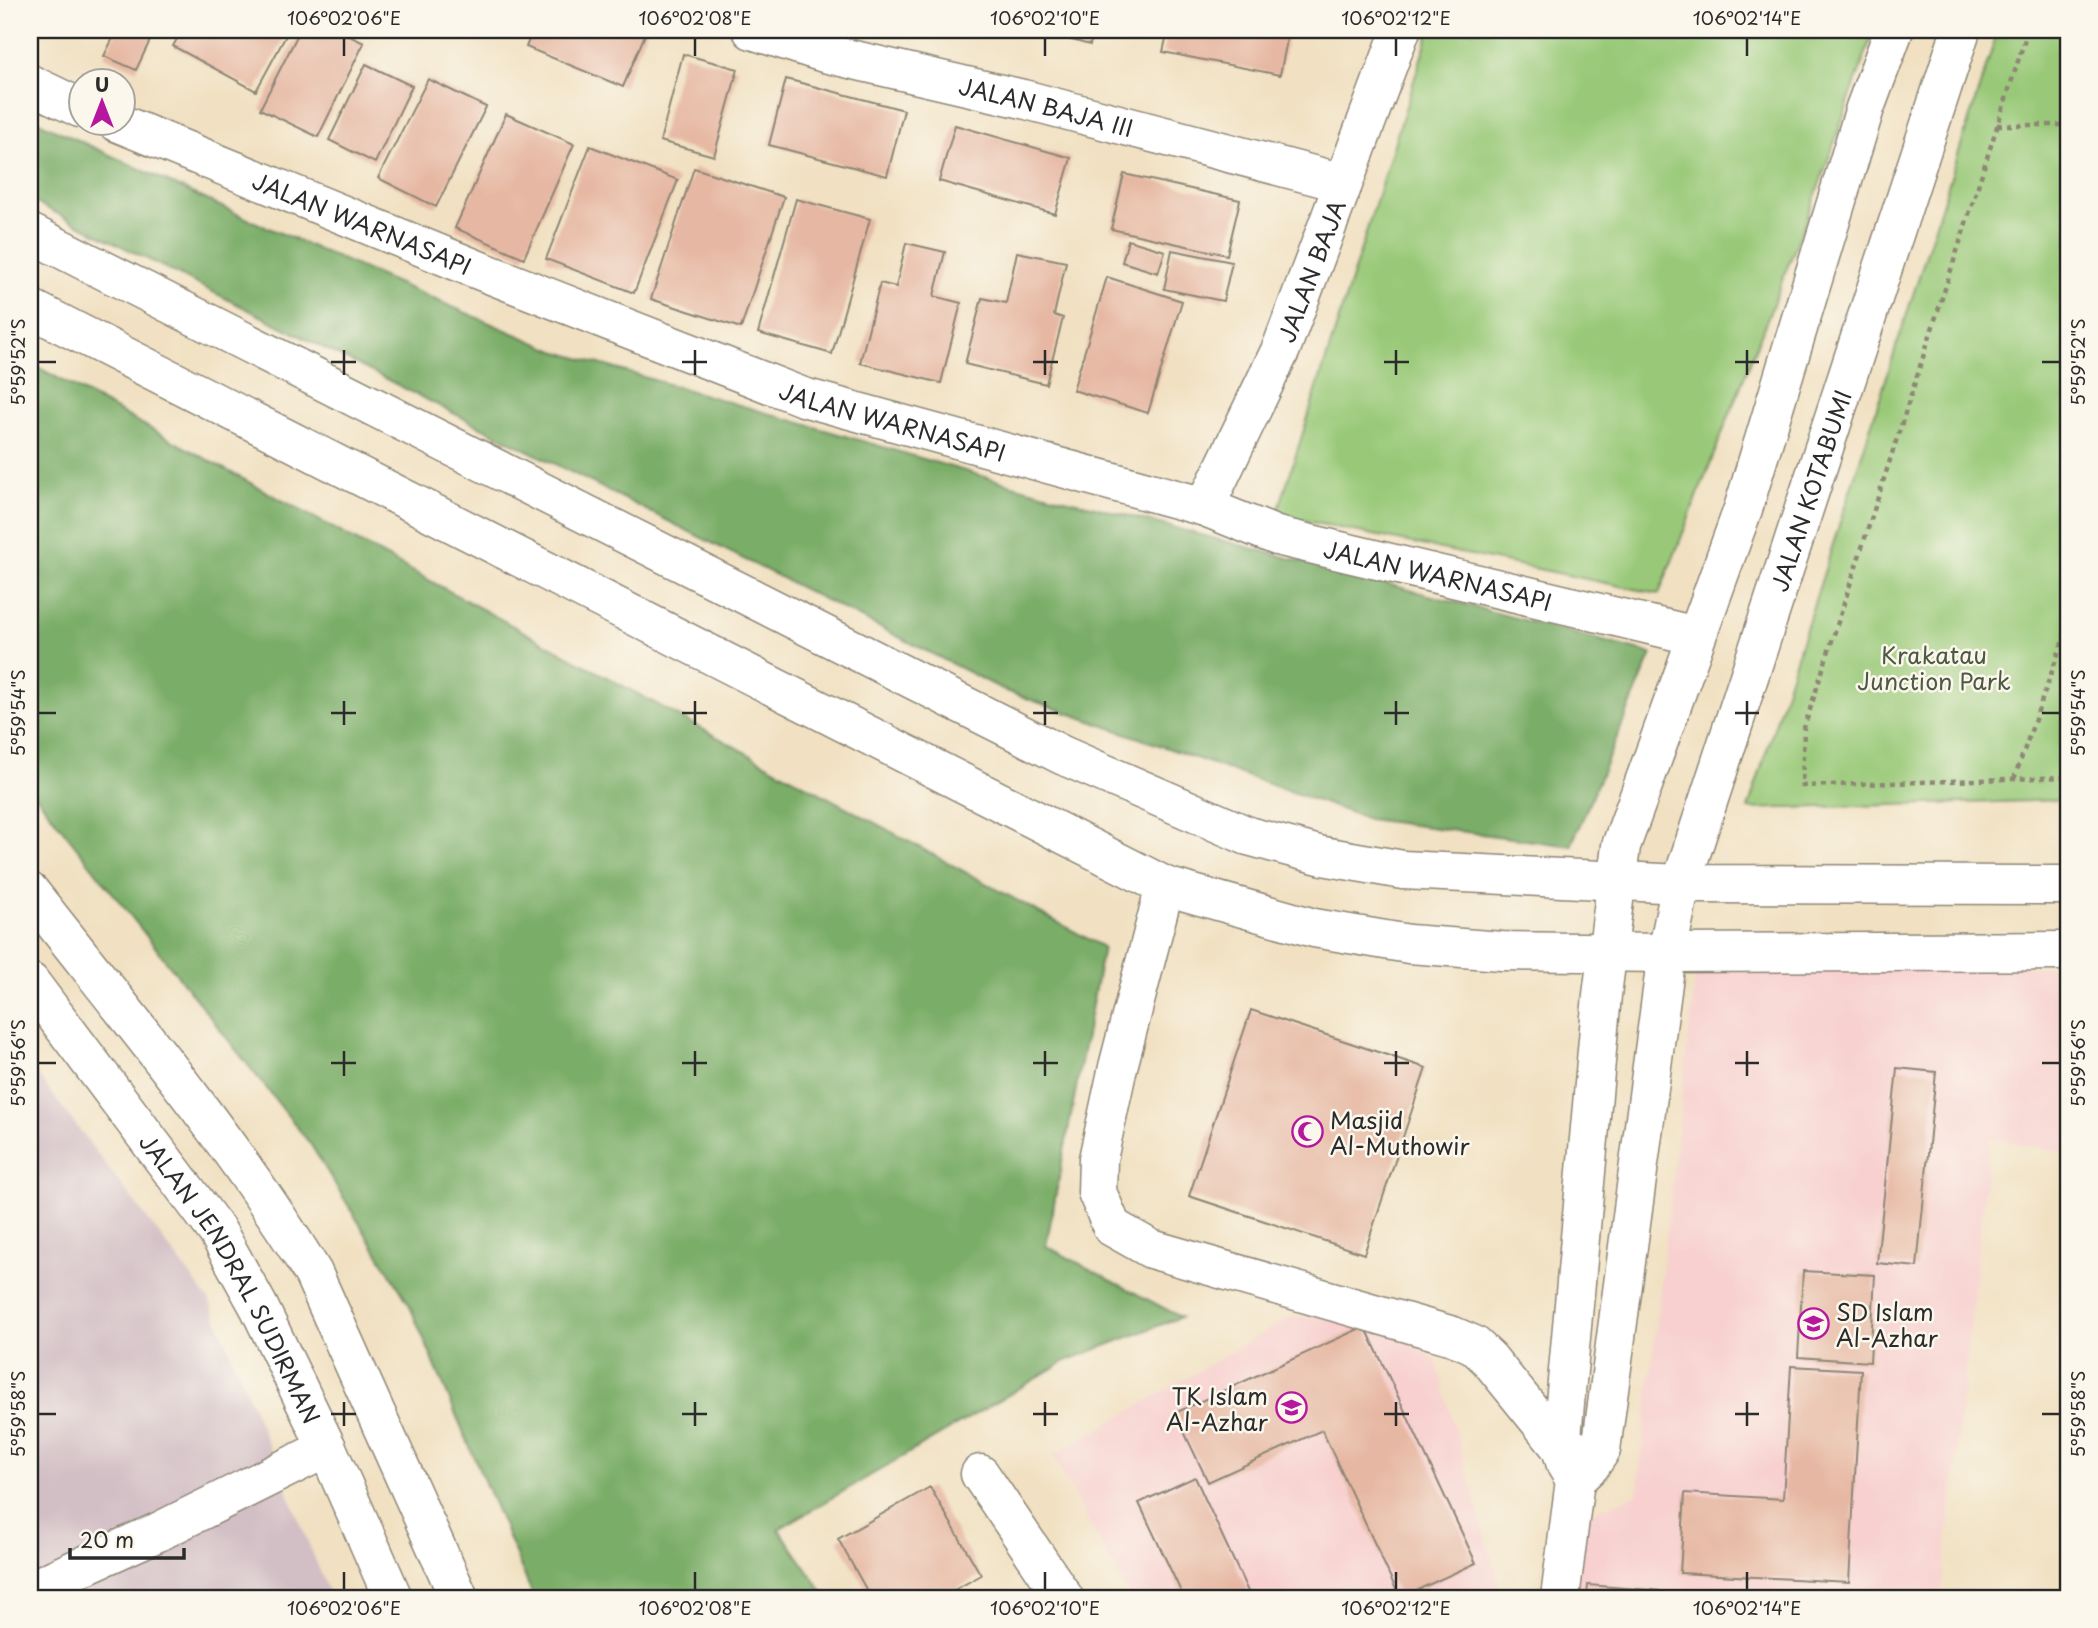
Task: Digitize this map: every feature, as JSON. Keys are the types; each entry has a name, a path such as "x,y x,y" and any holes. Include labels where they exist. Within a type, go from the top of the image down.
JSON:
{"main road":[{"name":"JALAN BAJA III","path":"752,30 824,53 1023,99 1343,183"},
{"name":"JALAN BAJA","path":"1205,507 1281,349 1401,30"},
{"path":"1560,1598 1606,951 1621,846 1743,509 1865,108 1894,30"},
{"name":"JALAN KOTABUMI","path":"1568,1464 1591,1465 1601,1450 1667,953 1681,884 1961,30"},
{"path":"30,84 66,101"},
{"name":"JALAN WARNASAPI","path":"136,130 476,269 803,397 1205,507 1276,536 1696,636"},
{"path":"30,233 1062,755 1248,836 1323,856 1404,870 1681,884 2068,885"},
{"path":"30,309 1165,886 1314,928 1409,944 1502,951 2068,951"},
{"path":"1165,886 1118,1067 1098,1159 1097,1192 1112,1227 1151,1249 1453,1336 1474,1345 1489,1359 1568,1464"},
{"path":"30,892 220,1135 286,1229 313,1273 459,1598"},
{"name":"JALAN JENDRAL SUDIRMAN","path":"30,982 217,1231 259,1307 327,1448 393,1598"},
{"path":"36,1591 327,1448"},
{"path":"980,1474 1064,1598"}],"path":[{"path":"2028,30 1804,729 1802,786 2068,777"},
{"path":"1997,125 2068,125"},
{"path":"2014,779 2068,626"}],"shaded area":[{"name":"SD Islam Al-Azhar","path":"1697,962 2068,967 2068,1153 1990,1138 1941,1598 1574,1598 1582,1516 1637,1494"},
{"path":"30,1065 209,1300 331,1598 30,1598"},
{"name":"TK Islam Al-Azhar","path":"1345,1313 1392,1328 1436,1361 1503,1598 1130,1598 1053,1456 1289,1318"}],"green space":[{"path":"1430,30 1874,30 1815,197 1659,594 1277,515"},
{"name":"Krakatau Junction Park","path":"1998,30 2068,30 2068,800 1748,809"},
{"path":"30,118 250,220 555,351 1016,486 1652,654 1571,846 1368,819 1006,691 30,200"},
{"path":"30,363 1103,947 1046,1246 1181,1317 1066,1361 779,1529 827,1598 534,1598 409,1304 311,1145 30,788"}],"building":[{"path":"117,30 155,30 136,70 136,66 127,66 104,56"},
{"path":"182,30 289,30 256,91 173,46"},
{"path":"300,30 337,30 364,43 318,137 260,109"},
{"path":"533,30 647,30 623,87 526,47"},
{"path":"1035,30 1094,30 1090,45"},
{"path":"1168,30 1289,30 1280,75 1163,52"},
{"path":"683,54 738,69 714,156 660,141"},
{"path":"366,64 412,86 375,163 329,140"},
{"path":"428,79 486,107 436,207 378,178"},
{"path":"786,79 904,110 887,176 769,145"},
{"path":"506,114 574,144 524,258 455,228"},
{"path":"955,125 1071,158 1055,214 939,181"},
{"path":"590,146 678,180 634,293 546,259"},
{"path":"694,168 784,197 741,328 651,299"},
{"path":"1124,174 1240,200 1227,255 1111,229"},
{"path":"796,199 870,219 832,354 758,333"},
{"path":"1128,240 1165,251 1158,273 1122,262"},
{"path":"906,243 945,252 934,296 961,303 941,383 860,363 880,283 896,287"},
{"path":"1172,250 1232,262 1223,301 1164,289"},
{"path":"1017,252 1066,262 1054,315 1063,318 1046,384 965,364 982,298 1006,303"},
{"path":"1107,277 1182,301 1148,413 1073,390"},
{"name":"Masjid Al-Muthowir","path":"1251,1010 1426,1068 1364,1254 1189,1196"},
{"path":"1897,1068 1936,1072 1917,1267 1877,1263"},
{"path":"1803,1271 1875,1275 1870,1362 1798,1357"},
{"path":"1365,1326 1476,1563 1400,1598 1322,1430 1208,1482 1175,1413"},
{"path":"1791,1366 1861,1370 1849,1582 1680,1573 1685,1493 1783,1499"},
{"path":"1195,1477 1251,1598 1184,1598 1139,1503"},
{"path":"930,1487 981,1575 940,1598 871,1598 838,1539"},
{"path":"1588,1585 1659,1591 1658,1598 1587,1598"}],"place":[{"name":"Masjid Al-Muthowir","path":"1307,1132"},
{"name":"SD Islam Al-Azhar","path":"1813,1324"},
{"name":"TK Islam Al-Azhar","path":"1291,1408"}]}
